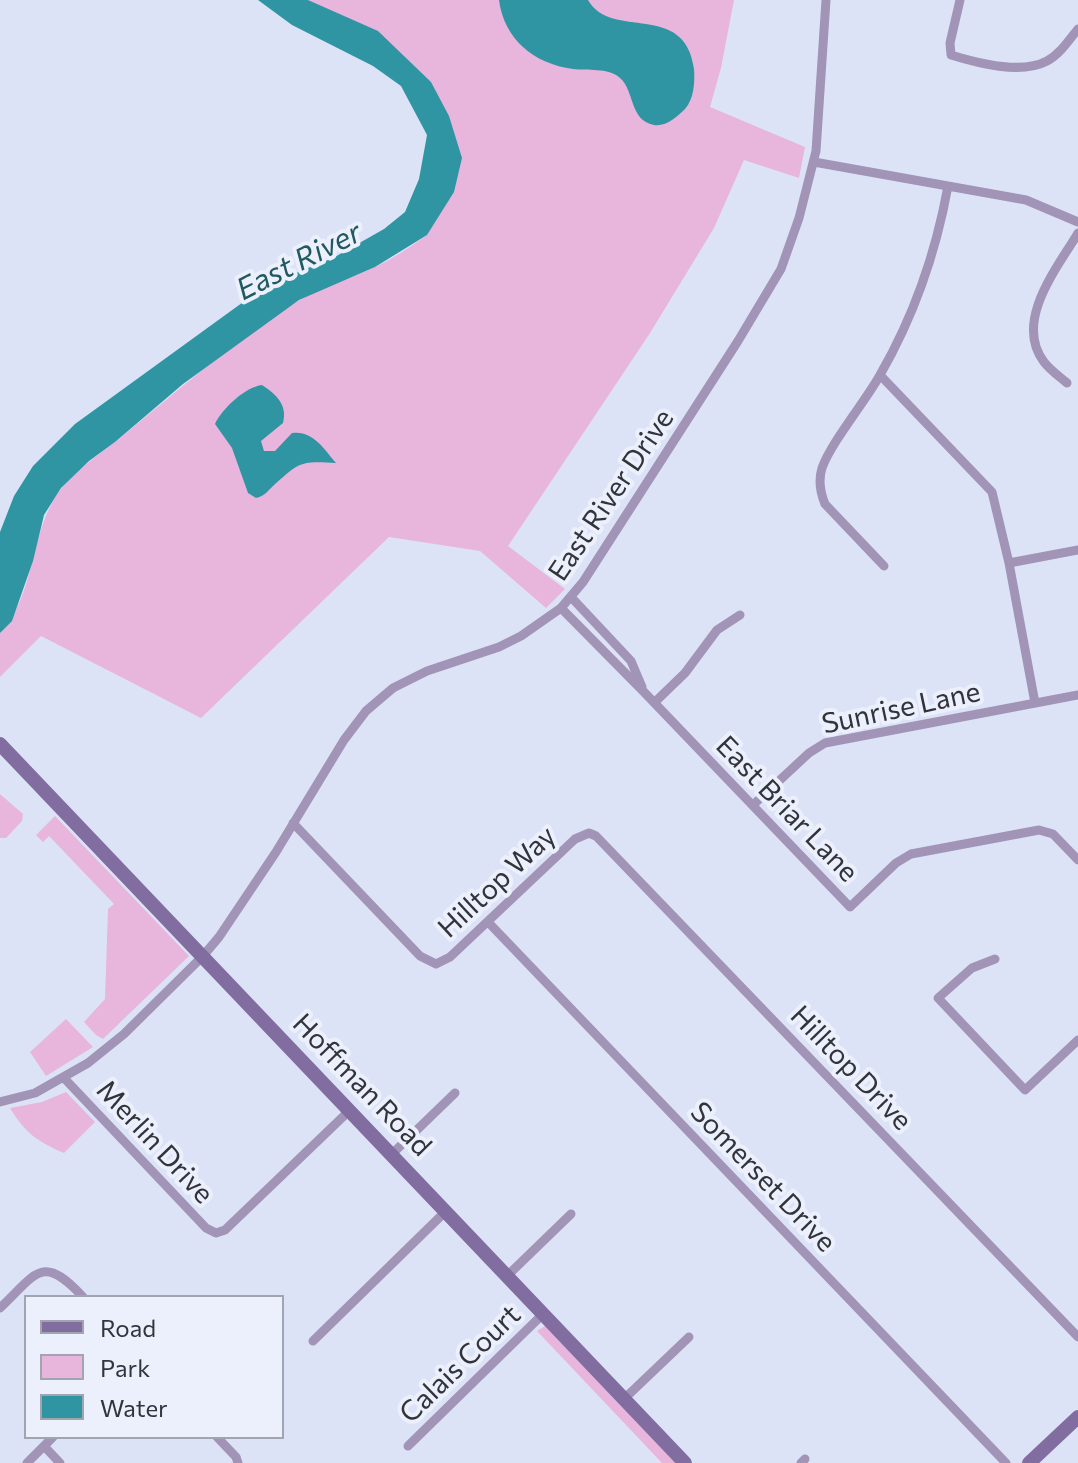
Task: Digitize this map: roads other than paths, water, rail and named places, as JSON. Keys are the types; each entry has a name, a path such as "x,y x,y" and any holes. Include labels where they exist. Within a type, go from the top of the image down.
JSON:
{"street":[{"name":"East River Drive","path":"0,1102 35,1093 88,1063 124,1034 203,956 219,937 344,740 366,711 393,688 427,671 499,647 521,636 561,608 583,582 781,269 814,162 826,0"},
{"path":"960,0 950,43 951,55 1007,66 1038,65 1053,57 1078,29"},
{"path":"814,162 1026,200 1078,222"},
{"path":"884,566 832,513 820,492 820,480 826,461 880,375 923,281 944,211 948,186"},
{"path":"1067,383 1039,354 1034,328 1041,298 1078,233"},
{"path":"880,375 988,487 997,504 1035,703"},
{"path":"1009,563 1078,550"},
{"name":"East Briar Lane","path":"571,597 631,661 643,691"},
{"name":"East Briar Lane","path":"561,608 850,907 896,863 911,854 1039,830 1053,834 1078,860"},
{"path":"655,702 685,673 717,630 740,615"},
{"name":"Sunrise Lane","path":"753,805 809,753 825,743 1078,695"},
{"name":"Hoffman Road","path":"0,744 685,1463"},
{"name":"Hilltop Way","path":"293,823 420,956 436,964 450,957 575,839 589,833"},
{"name":"Hilltop Drive","path":"589,833 602,840 1078,1337"},
{"name":"Somerset Drive","path":"488,922 1006,1463"},
{"path":"995,959 972,968 938,998 1025,1090 1078,1040"},
{"name":"Merlin Drive","path":"64,1078 206,1228 216,1233 225,1230 350,1110"},
{"path":"392,1154 455,1093"},
{"path":"313,1341 446,1211"},
{"path":"507,1276 571,1214"},
{"path":"0,1308 36,1274 51,1271 63,1276 81,1295"},
{"name":"Calais Court","path":"408,1446 543,1314"},
{"path":"624,1399 689,1337"},
{"path":"1029,1463 1078,1417"},
{"path":"27,1463 51,1439"},
{"path":"219,1439 239,1461"},
{"path":"44,1446 60,1463"}],"water":[{"path":"258,0 308,0 378,31 431,82 449,116 462,158 454,192 427,235 375,267 299,300 183,384 61,488 44,515 33,561 12,621 0,633 0,532 14,496 33,466 75,424 268,284 333,258 384,229 405,212 419,179 427,135 401,86 373,66 292,25"},
{"path":"499,0 588,0 599,12 613,18 663,28 677,35 688,48 694,69 693,90 688,105 667,123 654,125 646,122 636,111 620,78 604,71 573,69 546,62 523,47 507,27"},
{"path":"262,385 280,401 284,411 283,423 261,441 264,451 275,451 292,433 306,434 336,463 301,465 256,498 248,493 232,448 215,424 235,400 248,390"}],"water label":[{"name":"East River","path":"299,261"}]}
